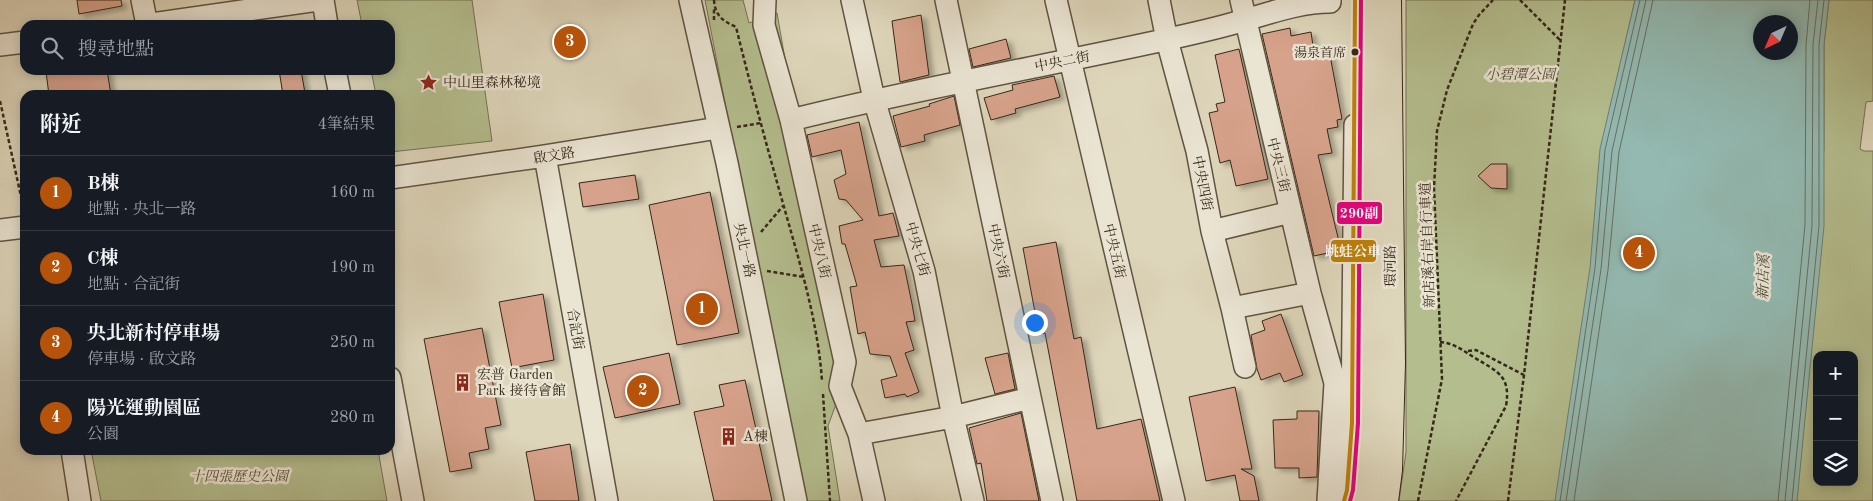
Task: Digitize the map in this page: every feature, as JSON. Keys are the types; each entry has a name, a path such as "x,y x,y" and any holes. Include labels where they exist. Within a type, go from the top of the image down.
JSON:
{"highway":[{"name":"環河路","path":"1361,501 1368,418 1368,0"},
{"name":"環河路","path":"1384,501 1388,470 1391,363 1387,0"}],"street":[{"path":"142,0 145,20"},
{"path":"180,20 318,0"},
{"path":"323,0 326,20"},
{"name":"央北一路","path":"690,0 727,128 727,163 796,501"},
{"name":"中央八街","path":"765,0 764,25 791,120 845,362 840,386 859,434 874,501"},
{"name":"中央七街","path":"852,0 874,99 924,271 953,417 973,501"},
{"name":"中央六街","path":"946,0 1052,501"},
{"name":"中央五街","path":"1056,0 1174,501"},
{"name":"中央四街","path":"1158,0 1197,151 1212,231 1245,367"},
{"name":"中央二街","path":"791,120 874,99 1167,40 1242,10 1274,10 1319,2 1330,2 1330,0"},
{"path":"1344,501 1347,490 1352,423 1355,0"},
{"name":"中央三街","path":"1242,10 1310,293 1335,383 1328,501"},
{"path":"0,45 20,43"},
{"path":"336,75 339,90"},
{"name":"啟文路","path":"395,177 727,128"},
{"name":"合記街","path":"545,156 607,501"},
{"path":"1212,231 1291,212"},
{"path":"0,230 20,226"},
{"path":"1232,308 1310,293"},
{"path":"859,434 953,417 1030,398"},
{"path":"395,405 413,501"},
{"path":"73,455 80,501"}],"path":[{"path":"714,0 714,7 723,22 736,27 753,97 804,278 821,360 830,501"},
{"name":"新店溪右岸自行車道","path":"1418,501 1442,379 1434,188 1438,131 1447,90 1473,24 1478,15 1493,0"},
{"path":"1520,0 1561,41"},
{"path":"1508,501 1524,375 1565,0"},
{"path":"0,101 20,204"},
{"path":"727,128 761,123"},
{"path":"761,232 784,206"},
{"path":"767,271 804,278"},
{"path":"1440,342 1449,343 1466,351 1492,367 1503,378 1508,392 1506,406 1456,501"},
{"path":"1466,351 1476,350 1524,375"}],"green space":[{"name":"中山里森林秘境","path":"357,0 472,0 492,141 395,151 395,90 375,90 372,75 395,75 395,20 361,20"},
{"path":"705,0 743,0 749,23 777,13 799,140 852,360 828,426 840,501 802,501"},
{"name":"小碧潭公園","path":"1406,0 1635,0 1601,149 1824,151 1824,45 1829,0 1873,0 1873,101 1866,102 1860,149 1873,151 1873,501 1399,501 1406,452"},
{"name":"十四張歷史公園","path":"92,455 379,455 387,501 101,501"}],"water":[{"name":"新店溪","path":"1635,0 1829,0 1824,45 1824,226 1797,501 1555,501 1590,268 1600,149"}],"building":[{"path":"77,0 121,0 122,6 79,14"},
{"path":"921,15 929,75 900,82 892,21"},
{"path":"1290,28 1291,36 1311,32 1314,53 1329,50 1342,119 1337,120 1338,127 1327,129 1332,153 1318,155 1341,250 1314,256 1262,34"},
{"path":"1006,39 1011,58 973,67 969,49"},
{"path":"1239,49 1268,179 1236,186 1230,160 1220,163 1209,113 1218,111 1216,104 1225,102 1215,55"},
{"path":"46,75 108,75 110,90 48,90"},
{"path":"280,75 302,75 304,90 282,90"},
{"path":"1054,76 1060,97 1015,109 1016,113 991,120 984,98 1013,90 1012,85"},
{"path":"954,96 960,125 924,135 925,141 901,147 893,116 930,106 929,104"},
{"path":"859,122 879,216 893,213 899,236 874,240 881,267 904,265 915,321 906,322 914,350 905,353 919,392 907,397 905,394 885,398 881,380 897,376 890,356 870,354 865,332 858,334 850,287 857,286 845,244 842,244 839,226 863,220 846,200 839,199 834,180 846,174 841,150 812,157 807,135"},
{"path":"1491,164 1507,164 1507,189 1491,188 1478,176"},
{"path":"635,175 639,199 583,207 579,183"},
{"path":"710,192 739,333 677,345 649,205"},
{"path":"1056,242 1074,339 1081,337 1097,429 1141,419 1160,501 1077,501 1045,333 1039,334 1023,248"},
{"path":"543,294 554,360 512,368 499,302"},
{"path":"1281,314 1303,375 1284,382 1280,373 1261,380 1257,369 1251,335 1265,330 1262,321"},
{"name":"宏普 Garden Park 接待會館","path":"482,328 501,425 485,428 489,449 469,453 472,468 450,472 424,339"},
{"path":"669,353 680,404 615,418 603,367"},
{"path":"1008,353 1015,389 995,394 985,358"},
{"name":"A棟","path":"745,380 772,501 714,501 694,412 724,406 719,385"},
{"path":"1235,387 1252,469 1241,469 1254,476 1259,501 1240,501 1235,475 1206,481 1189,397"},
{"path":"1297,411 1319,411 1317,477 1299,478 1299,468 1275,468 1273,420 1297,419"},
{"path":"1021,413 1039,501 987,501 981,463 977,464 969,428"},
{"path":"570,444 579,501 535,501 526,452"}],"transit line":[{"name":"跳蛙公車","path":"1344,501 1347,490 1352,423 1355,0"},
{"name":"290副","path":"1350,501 1353,490 1358,423 1361,0"}],"place":[{"name":"央北新村停車場","path":"570,42"},
{"name":"湯泉首席","path":"1355,52"},
{"name":"中山里森林秘境","path":"429,82"},
{"name":"陽光運動園區","path":"1639,253"},
{"name":"B棟","path":"702,309"},
{"name":"宏普 Garden Park 接待會館","path":"463,382"},
{"name":"C棟","path":"643,391"},
{"name":"A棟","path":"729,436"}]}
